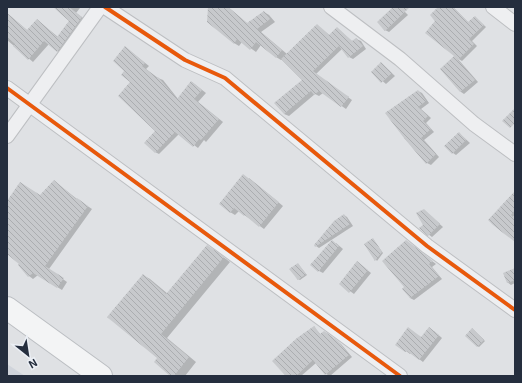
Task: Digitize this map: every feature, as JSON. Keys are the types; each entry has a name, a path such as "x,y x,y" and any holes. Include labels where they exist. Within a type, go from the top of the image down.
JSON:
{"main road":[{"path":"7,308 101,376"}],"street":[{"path":"7,136 100,7"},
{"path":"105,7 185,60 225,78 427,246 515,310"},
{"path":"331,7 400,59 474,124 515,154"},
{"path":"493,7 515,24"},
{"path":"7,88 400,376"}],"shaded area":[{"path":"7,364 25,376 7,376"}],"building":[{"path":"53,7 69,7 82,17 57,52 44,41 28,60 13,46 15,44 7,37 7,13 27,30 37,19 57,37 69,21"},
{"path":"208,7 228,7 247,23 264,11 270,19 257,29 282,50 276,58 256,42 250,50 237,39 234,44 207,22"},
{"path":"393,7 410,7 385,31 377,22"},
{"path":"438,7 453,7 468,22 475,16 484,25 469,39 474,44 458,60 455,57 475,80 460,92 440,69 454,56 425,33 435,21 430,15"},
{"path":"317,24 329,35 337,27 352,41 356,38 363,46 348,58 339,46 313,71 349,97 341,107 319,91 314,95 311,91 284,114 274,103 302,80 281,59"},
{"path":"125,46 145,63 142,66 157,78 158,77 177,99 191,81 202,90 194,99 219,119 193,147 175,132 155,153 144,143 155,131 118,96 130,82 121,75 124,71 113,61"},
{"path":"381,62 392,73 381,83 371,72"},
{"path":"418,90 426,101 418,107 428,116 423,121 431,129 421,138 436,154 426,164 385,113"},
{"path":"515,108 515,123 510,128 502,121"},
{"path":"459,132 466,140 452,154 444,146"},
{"path":"243,174 279,202 259,227 234,208 230,213 219,204"},
{"path":"54,180 76,199 77,198 88,206 45,266 64,278 57,288 33,273 28,277 18,265 19,264 7,254 7,201 20,182 40,195"},
{"path":"515,191 515,210 511,215 515,219 515,242 488,220"},
{"path":"424,209 440,224 428,236 419,228 423,225 416,213"},
{"path":"344,214 350,224 315,247 314,245 334,221"},
{"path":"373,238 382,252 375,261 364,244"},
{"path":"332,240 339,246 318,272 310,265"},
{"path":"406,240 433,261 429,264 439,276 410,298 402,289 404,287 382,261"},
{"path":"207,245 224,257 161,334 189,357 174,376 170,376 154,362 157,358 107,317 143,274 166,294"},
{"path":"357,261 368,270 349,293 339,284"},
{"path":"298,263 306,274 298,280 289,269"},
{"path":"515,268 515,280 507,283 503,273"},
{"path":"314,326 320,334 324,331 338,341 349,355 325,375 313,360 296,376 286,376 272,361 297,338"},
{"path":"408,327 421,337 429,327 439,335 419,360 407,351 405,352 395,345"},
{"path":"472,328 484,340 477,347 465,336"}],"cycle path":[{"path":"105,7 185,60 225,78 427,246 515,310"},
{"path":"7,88 400,376"}]}
